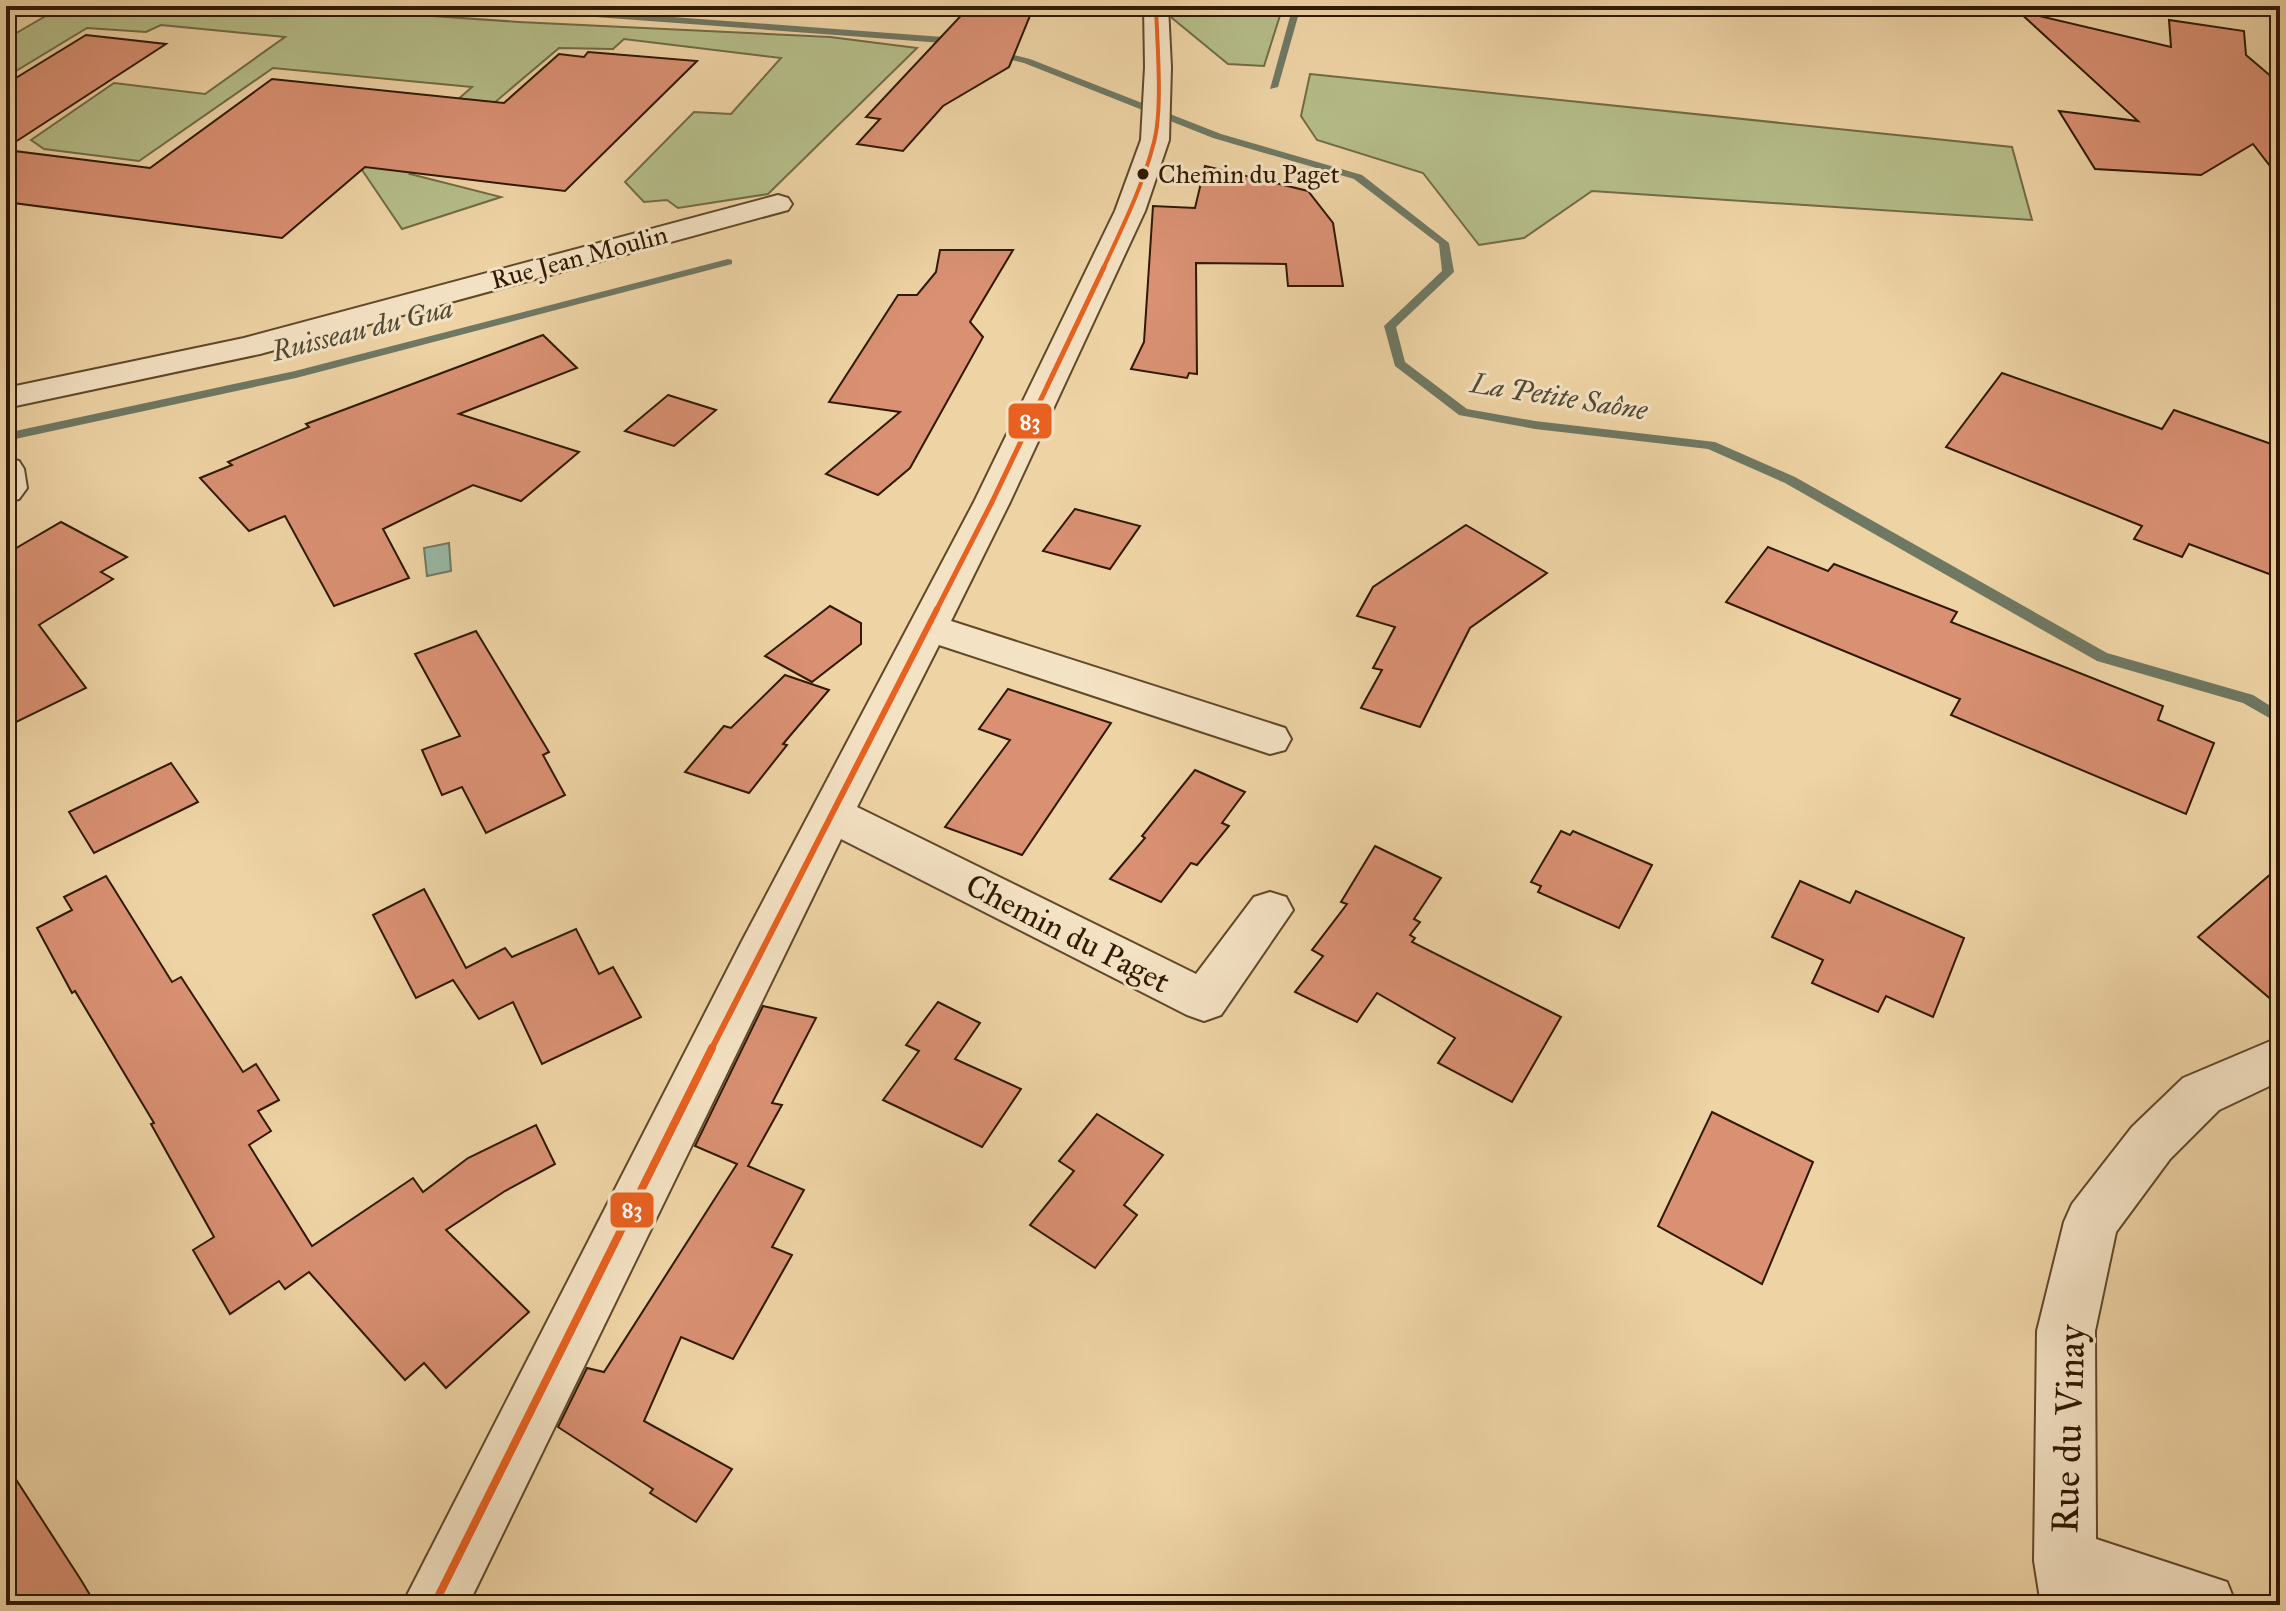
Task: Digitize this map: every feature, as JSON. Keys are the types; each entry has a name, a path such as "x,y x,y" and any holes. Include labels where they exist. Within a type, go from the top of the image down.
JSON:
{"street":[{"path":"434,1605 831,814 992,502 1130,211 1155,140 1156,6"},
{"name":"Rue Jean Moulin","path":"6,398 248,347 778,204"},
{"path":"6,469 9,488 6,491"},
{"path":"927,627 1270,739"},
{"name":"Chemin du Paget","path":"831,814 1204,1001 1270,910"},
{"name":"Rue du Vinay","path":"2069,1583 2066,1331 2091,1222 2151,1143 2201,1094 2280,1058"},
{"path":"2069,1583 2204,1605"}],"green space":[{"path":"63,6 289,6 519,22 830,37 917,48 768,194 678,208 667,200 644,202 625,182 694,112 731,114 781,58 624,39 613,49 559,48 410,174 501,197 402,229 360,167 406,145 472,87 273,68 139,161 44,149 31,140 114,83 205,94 285,37 161,25 146,32 87,28 6,77 6,39"},
{"path":"1172,6 1283,6 1264,66 1228,64 1172,18"},
{"path":"1310,74 2012,147 2032,220 1592,191 1524,238 1479,245 1423,173 1317,140 1301,116"}],"shaded area":[{"path":"449,543 451,571 427,576 424,548"}],"building":[{"path":"970,6 1034,6 1009,67 943,106 903,151 857,144 880,119 866,117"},
{"path":"2018,11 2171,47 2169,20 2244,31 2246,55 2280,84 2280,179 2253,144 2201,175 2095,169 2059,111 2138,121"},
{"path":"86,35 166,44 6,148 6,84"},
{"path":"588,52 697,61 565,191 365,167 282,238 6,202 6,150 150,168 272,79 504,103 559,54 584,57"},
{"path":"1205,166 1308,191 1333,223 1343,286 1288,286 1286,264 1196,263 1197,374 1189,373 1187,378 1131,369 1144,342 1153,206 1195,208"},
{"path":"940,250 1013,250 970,322 983,337 910,468 878,495 826,474 900,412 829,402 898,295 917,295 936,272"},
{"path":"543,335 577,368 459,414 579,452 521,501 473,485 383,529 409,578 334,606 285,516 249,531 200,478 232,465 228,462 309,427 306,424"},
{"path":"2002,373 2162,429 2174,410 2280,447 2280,578 2189,544 2182,557 2134,539 2142,526 1946,447"},
{"path":"668,395 716,410 674,446 625,431"},
{"path":"1075,509 1140,526 1110,569 1043,551"},
{"path":"61,522 127,557 101,572 113,579 39,625 86,688 6,727 6,554"},
{"path":"1466,525 1547,573 1470,628 1420,727 1361,708 1382,670 1373,668 1395,627 1357,616 1373,587"},
{"path":"1768,547 1828,571 1834,564 1957,612 1951,622 2163,706 2158,720 2214,743 2186,814 1951,715 1960,699 1726,602"},
{"path":"830,606 861,623 861,644 812,682 765,656"},
{"path":"476,631 549,752 543,755 565,795 486,833 462,787 442,795 422,750 460,736 415,654"},
{"path":"785,675 829,690 783,744 787,745 749,793 685,772 724,726 731,728"},
{"path":"1008,689 1111,723 1022,855 945,827 1010,740 979,729"},
{"path":"171,763 198,802 94,853 69,812"},
{"path":"1195,770 1245,792 1222,823 1229,826 1197,865 1191,863 1161,902 1110,879 1145,838 1142,836"},
{"path":"1561,831 1570,835 1573,831 1652,865 1619,928 1538,892 1541,886 1531,882"},
{"path":"1375,846 1441,878 1414,919 1420,922 1410,935 1415,938 1412,942 1561,1017 1512,1102 1438,1063 1455,1038 1377,993 1357,1022 1295,992 1323,956 1312,950 1347,904 1341,902"},
{"path":"2280,866 2280,1007 2198,937"},
{"path":"106,876 172,982 181,977 243,1072 256,1064 279,1100 258,1111 271,1131 249,1145 312,1246 413,1178 423,1192 468,1158 536,1125 555,1164 505,1191 446,1230 529,1312 446,1388 424,1363 405,1380 309,1272 285,1289 279,1281 230,1314 193,1250 214,1237 151,1124 154,1123 75,991 72,993 37,928 72,910 64,897"},
{"path":"1800,881 1850,903 1856,891 1964,938 1933,1017 1886,996 1878,1012 1812,983 1823,960 1772,937"},
{"path":"424,889 466,968 505,948 512,957 576,929 599,974 613,967 641,1017 542,1064 513,1002 479,1019 453,980 416,998 373,915"},
{"path":"938,1002 980,1023 955,1059 1021,1089 982,1147 883,1100 919,1051 906,1045"},
{"path":"763,1006 816,1018 772,1103 782,1105 748,1166 804,1190 772,1247 792,1255 733,1359 681,1337 644,1421 732,1469 696,1522 650,1493 653,1489 558,1427 587,1368 604,1372 737,1164 695,1146"},
{"path":"1712,1112 1813,1162 1762,1284 1658,1226"},
{"path":"1097,1114 1163,1155 1124,1205 1137,1215 1095,1268 1030,1225 1074,1171 1059,1161"},
{"path":"6,1464 81,1580 96,1605 6,1605"}],"waterway":[{"name":"La Petite Saône","path":"489,6 943,40 960,44"},
{"path":"1273,87 1297,6"},
{"name":"La Petite Saône","path":"994,53 1027,61 1217,136 1358,177 1444,243 1448,272 1390,326 1399,363 1463,412 1535,425 1711,445 1790,480 2102,657 2248,699 2280,719"},
{"name":"Ruisseau du Gua","path":"6,437 296,374 728,262"}],"transit line":[{"name":"83","path":"434,1605 758,957 992,502 1130,211 1155,140 1158,67 1156,6"}],"place":[{"name":"Chemin du Paget","path":"1143,174"}]}
